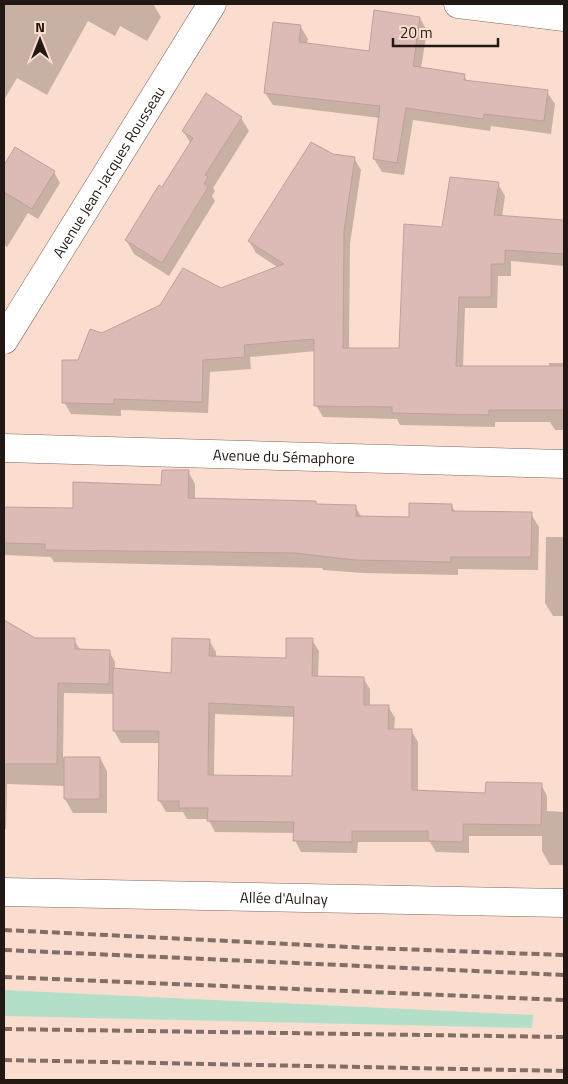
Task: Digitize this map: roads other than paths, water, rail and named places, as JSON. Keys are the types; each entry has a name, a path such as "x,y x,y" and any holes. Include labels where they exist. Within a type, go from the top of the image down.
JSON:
{"street":[{"name":"Avenue Jean-Jacques Rousseau","path":"4,340 212,4"},
{"path":"458,4 564,17"},
{"name":"Avenue du Sémaphore","path":"4,448 564,464"},
{"name":"Allée d'Aulnay","path":"4,892 564,903"}],"railway":[{"path":"4,930 370,948 564,955"},
{"path":"4,950 564,975"},
{"path":"4,977 564,1000"},
{"path":"4,1029 564,1037"},
{"path":"4,1060 564,1071"}]}
